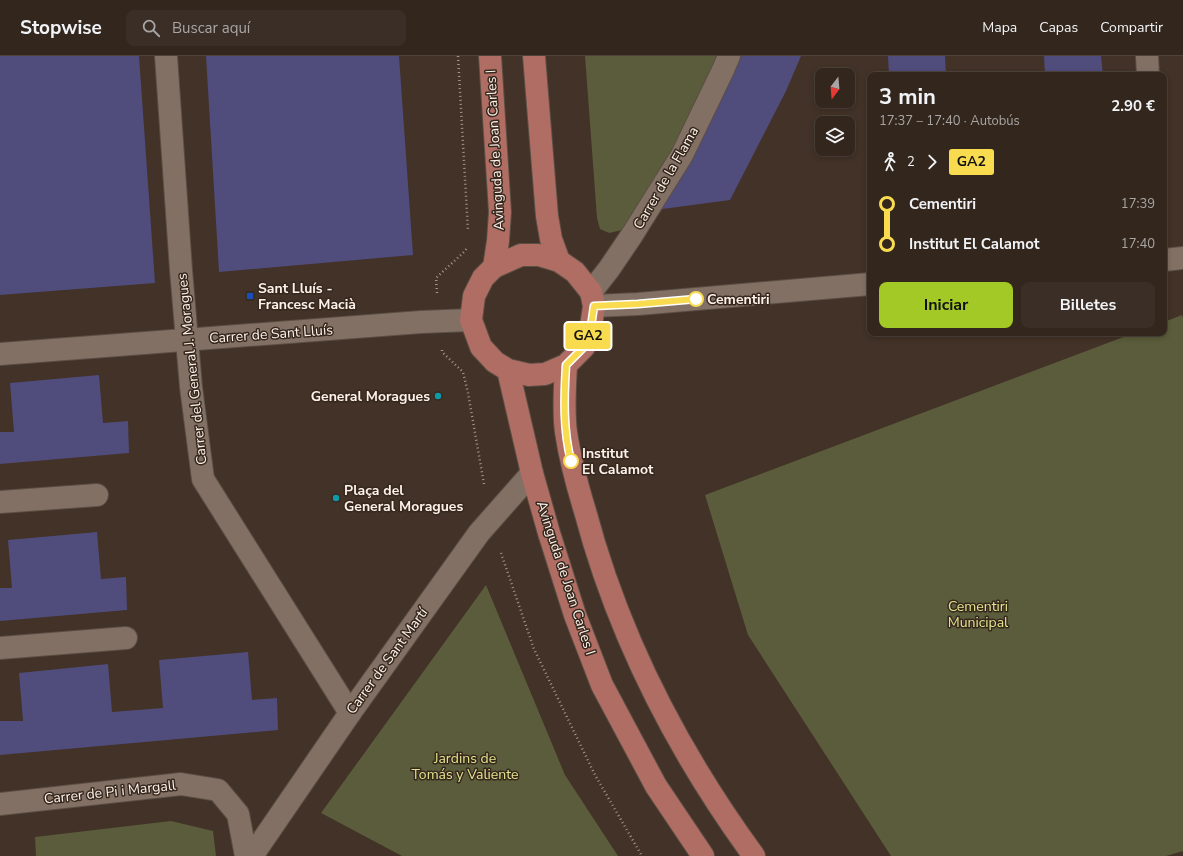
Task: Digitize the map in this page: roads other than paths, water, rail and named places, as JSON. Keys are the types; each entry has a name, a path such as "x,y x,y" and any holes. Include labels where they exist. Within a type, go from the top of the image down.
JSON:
{"main road":[{"name":"Avinguda de Joan Carles I","path":"490,56 500,212 494,267"},
{"path":"534,56 546,216 551,239 559,261"},
{"path":"539,255 559,261 575,272 593,299 590,333 584,347 566,365 545,374 529,376 508,370 495,362 481,347 471,320 474,296 483,278 494,267 521,256 539,255"},
{"path":"566,365 564,396 569,452 592,540 615,604 642,668 675,733 734,829 754,856"},
{"name":"Avinguda de Joan Carles I","path":"508,370 532,474 575,616 602,685 656,786 702,856"}],"street":[{"name":"Carrer del General J. Moragues","path":"166,56 191,387 203,479 350,713"},
{"name":"Carrer de la Flama","path":"593,299 609,269 682,155 729,56"},
{"path":"1147,56 1148,72"},
{"path":"1167,260 1183,258"},
{"path":"593,299 638,304 867,284"},
{"name":"Carrer de Sant Lluís","path":"0,354 421,322 471,320"},
{"name":"Carrer de Sant Martí","path":"252,856 350,713 479,533 532,474"},
{"path":"0,502 96,495"},
{"path":"0,648 126,638"},
{"name":"Carrer de Pi i Margall","path":"0,804 181,784 218,790 238,814 246,856"}],"place":[{"name":"Sant Lluís - Francesc Macià","path":"250,296"},
{"name":"Cementiri","path":"696,299"},
{"name":"General Moragues","path":"438,396"},
{"name":"Institut El Calamot","path":"571,461"},
{"name":"Plaça del General Moragues","path":"336,498"}],"park label":[{"name":"Cementiri Municipal","path":"978,614"},
{"name":"Jardins de Tomás y Valiente","path":"465,766"}]}
